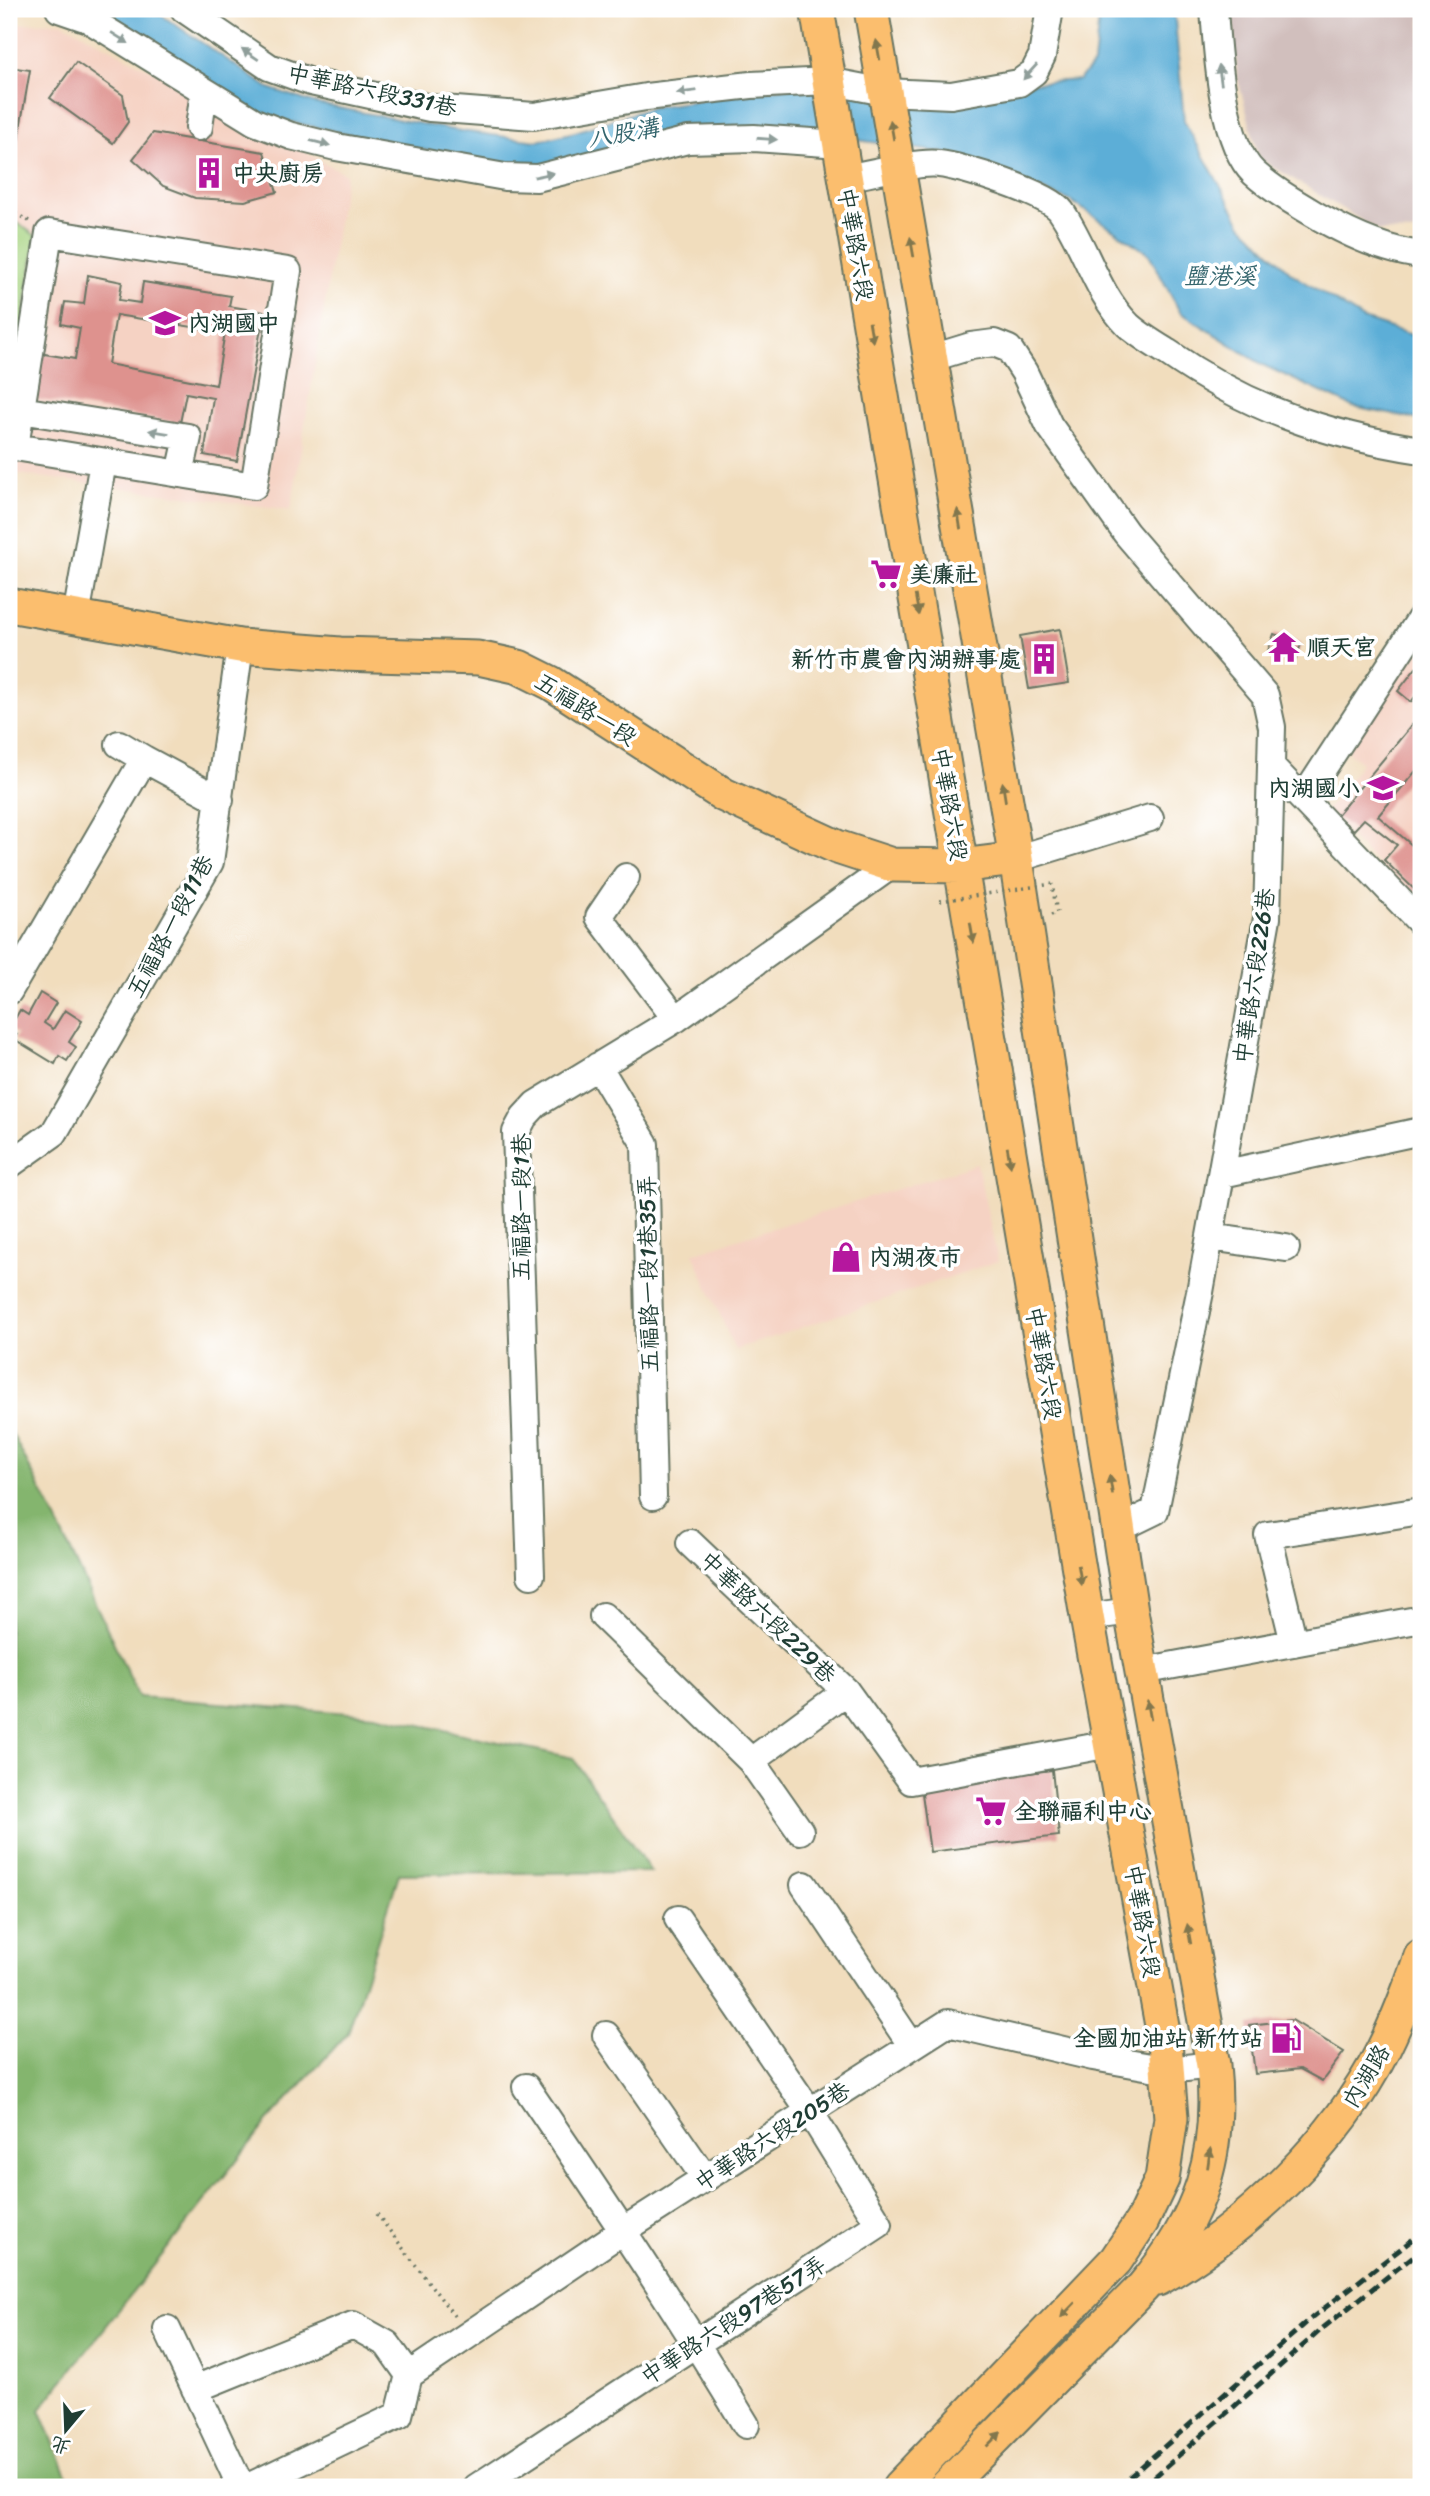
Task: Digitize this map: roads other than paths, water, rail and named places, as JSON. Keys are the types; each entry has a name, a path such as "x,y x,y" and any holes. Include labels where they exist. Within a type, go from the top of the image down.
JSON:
{"main road":[{"path":"817,9 828,81"},
{"path":"871,9 885,92"},
{"name":"中華路六段","path":"828,81 1087,1617 1168,2070 1171,2118 1162,2179 1142,2221 1116,2260 899,2487"},
{"name":"中華路六段","path":"885,92 1016,859 1131,1611 1213,2065 1216,2115 1206,2177 1188,2223 1168,2257 1143,2287 946,2487"},
{"name":"五福路一段","path":"9,605 240,646 340,654 478,658 519,667 551,683 724,795 838,847 892,864 960,866 1016,859"},
{"name":"內湖路","path":"1143,2287 1219,2240 1285,2180 1331,2131 1383,2051 1421,1956"},
{"name":"內湖路","path":"1116,2260 1149,2236 1188,2223 1223,2216 1255,2201 1285,2180"}],"street":[{"path":"59,9 88,19 255,122 291,136 335,147 505,177 537,178 688,140 754,138 840,144"},
{"name":"中華路六段331巷","path":"184,9 268,67 311,82 430,108 534,117 646,97 751,85 828,81 885,92 951,95 1019,83 1034,72 1042,56 1050,9"},
{"path":"1214,9 1219,78 1234,139 1252,171 1296,203 1338,228 1400,253 1421,255"},
{"path":"200,127 204,90"},
{"path":"845,178 938,163 1010,183 1059,207 1104,293 1128,325 1187,366 1250,402 1316,428 1381,444 1421,450"},
{"path":"49,233 288,271 254,486 15,447 21,410 49,233"},
{"name":"中華路六段226巷","path":"932,358 971,346 995,343 1009,349 1024,372 1049,425 1126,533 1265,695 1272,727 1267,918 1210,1237 1155,1511 1118,1529"},
{"path":"21,410 188,437 180,474"},
{"path":"76,617 103,462"},
{"path":"1303,799 1421,618"},
{"name":"五福路一段11巷","path":"9,1165 54,1133 210,862 240,646"},
{"path":"119,744 220,800"},
{"path":"9,991 144,758"},
{"path":"1271,766 1421,923"},
{"path":"1016,859 1150,817"},
{"name":"五福路一段1巷","path":"531,1575 516,1132 524,1117 536,1104 676,1019 892,864"},
{"path":"626,877 599,917 676,1019"},
{"name":"五福路一段1巷35弄","path":"598,1066 645,1144 653,1496"},
{"path":"1222,1174 1421,1131"},
{"path":"1210,1237 1286,1248"},
{"path":"1294,1643 1268,1535 1421,1511"},
{"name":"中華路六段229巷","path":"690,1543 846,1691 911,1781 1110,1744"},
{"path":"1087,1617 1131,1611"},
{"path":"603,1616 751,1761 800,1831"},
{"path":"1142,1671 1411,1621"},
{"name":"中華路六段229巷","path":"751,1761 846,1691"},
{"path":"804,1885 912,2046"},
{"path":"678,1919 810,2112"},
{"name":"中華路六段205巷","path":"409,2375 624,2230 948,2022 1093,2057 1168,2070 1213,2065"},
{"path":"606,2035 705,2178"},
{"path":"526,2087 624,2230 746,2425"},
{"name":"中華路六段97巷57弄","path":"477,2487 879,2224 810,2112"},
{"path":"195,2389 353,2325 387,2344 409,2375 399,2415 248,2487"},
{"path":"167,2329 240,2487"}],"water":[{"path":"91,9 152,9 269,88 313,103 454,130 537,141 653,107 819,83 950,108 1033,83 1079,80 1094,63 1100,9 1174,9 1184,121 1242,225 1291,273 1363,319 1421,338 1421,420 1353,407 1263,365 1180,312 1149,254 1071,201 946,153 783,129 527,169 263,116"}],"railway":[{"path":"1118,2487 1313,2317 1421,2233"},
{"path":"1143,2487 1323,2328 1421,2250"}],"place":[{"name":"中央廚房","path":"209,173"},
{"name":"內湖國中","path":"165,323"},
{"name":"美廉社","path":"886,574"},
{"name":"順天宮","path":"1284,647"},
{"name":"新竹市農會內湖辦事處","path":"1044,659"},
{"name":"內湖國小","path":"1383,788"},
{"name":"內湖夜市","path":"846,1257"},
{"name":"全聯福利中心","path":"991,1811"},
{"name":"全國加油站 新竹站","path":"1286,2038"}],"water label":[{"name":"八股溝","path":"623,133"},
{"name":"鹽港溪","path":"1220,276"}]}
